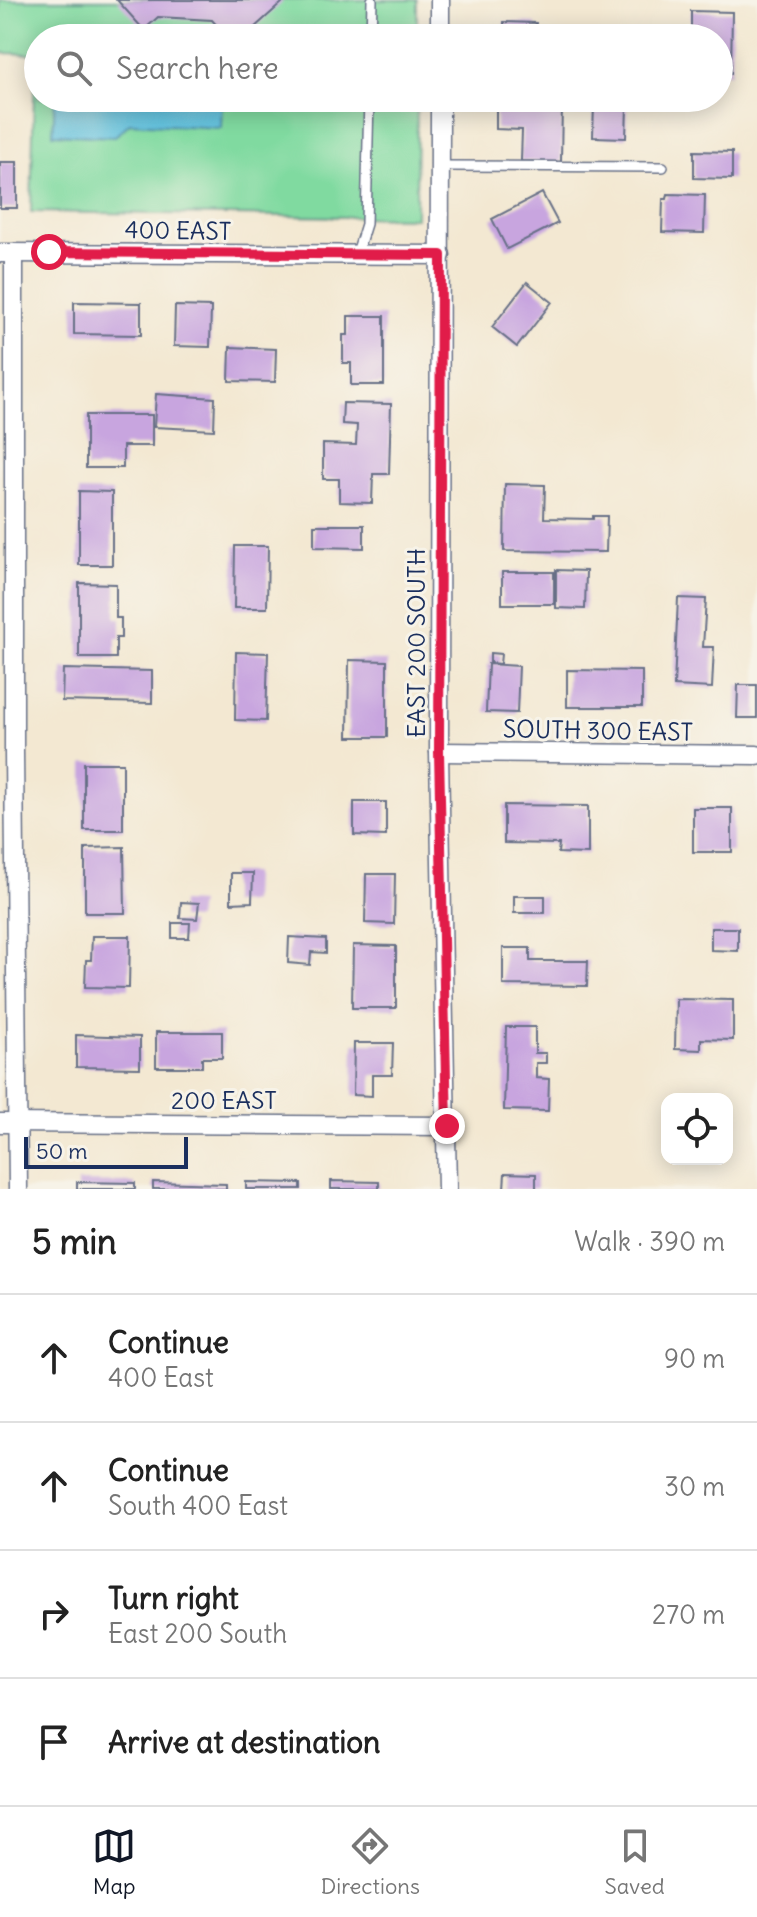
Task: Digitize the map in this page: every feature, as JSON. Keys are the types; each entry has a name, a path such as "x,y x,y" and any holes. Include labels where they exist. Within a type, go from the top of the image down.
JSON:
{"street":[{"path":"440,0 440,24"},
{"name":"EAST 200 SOUTH","path":"440,112 439,752 447,1189"},
{"path":"7,253 9,1123 18,1189"},
{"name":"400 EAST","path":"7,253 441,255"},
{"name":"SOUTH 300 EAST","path":"439,752 757,755"},
{"name":"200 EAST","path":"9,1123 447,1126"}],"lane":[{"path":"371,24 372,0"},
{"path":"356,256 366,224 369,112"},
{"path":"440,166 663,167"}],"green space":[{"path":"0,0 417,0 417,24 24,24 24,54 0,53"},
{"path":"34,112 417,112 416,218 31,212"}],"water":[{"path":"54,112 222,112 221,128 130,123 114,137 53,134"}],"building":[{"path":"117,0 283,2 259,24 216,24 212,20 158,17 150,24 139,24"},
{"path":"691,11 732,12 732,24 691,24"},
{"path":"504,22 536,23 536,24"},
{"path":"496,112 562,112 561,162 521,161 522,130 496,129"},
{"path":"594,112 627,112 626,138 593,137"},
{"path":"694,151 732,152 732,179 694,178"},
{"path":"0,162 17,162 17,208 0,208"},
{"path":"542,193 558,223 507,249 492,219"},
{"path":"668,194 705,195 704,233 662,232 663,199 667,199"},
{"path":"527,282 552,302 517,347 492,327"},
{"path":"74,302 141,303 141,335 74,334"},
{"path":"175,306 211,307 210,347 174,346"},
{"path":"348,316 384,316 384,385 351,385 351,363 343,363 343,335 348,335"},
{"path":"230,347 276,349 275,382 229,381"},
{"path":"156,394 215,398 214,430 154,427"},
{"path":"343,403 391,404 389,474 373,474 372,503 339,502 339,479 323,479 323,444 356,445 357,425 342,424"},
{"path":"86,415 152,415 152,446 123,446 123,468 86,468"},
{"path":"505,484 545,485 544,518 593,519 593,516 607,516 606,552 504,551"},
{"path":"79,491 112,492 112,565 79,565"},
{"path":"314,525 364,525 364,548 314,547"},
{"path":"235,546 268,546 267,608 234,608"},
{"path":"556,570 586,571 585,609 556,608"},
{"path":"502,572 554,572 554,604 502,604"},
{"path":"79,583 116,584 116,618 121,618 121,638 116,638 116,658 79,658"},
{"path":"678,598 706,599 703,647 714,647 712,688 674,686"},
{"path":"236,652 268,653 266,721 235,720"},
{"path":"490,653 501,654 500,664 490,663"},
{"path":"349,660 387,661 387,737 348,737"},
{"path":"488,664 519,666 517,713 486,712"},
{"path":"63,669 152,671 152,703 62,701"},
{"path":"567,670 642,671 642,707 567,707"},
{"path":"738,685 757,685 757,718 737,718"},
{"path":"84,763 123,763 123,830 84,830"},
{"path":"354,802 386,802 386,836 354,835"},
{"path":"504,805 588,806 588,854 558,853 559,844 504,843"},
{"path":"693,808 732,808 732,852 693,852"},
{"path":"124,847 125,913 85,913 85,848"},
{"path":"231,873 253,873 252,902 231,903"},
{"path":"366,874 395,874 394,924 365,923"},
{"path":"514,896 545,896 545,913 514,913"},
{"path":"181,902 199,903 197,919 180,918"},
{"path":"172,923 190,923 189,938 172,938"},
{"path":"711,928 738,928 738,951 711,950"},
{"path":"92,936 130,936 129,988 85,987 86,960 91,960"},
{"path":"289,937 326,939 326,953 311,952 310,965 288,963"},
{"path":"353,945 396,946 396,1008 352,1008"},
{"path":"503,948 530,948 530,961 588,961 587,986 503,985"},
{"path":"676,999 733,1000 733,1040 701,1039 701,1050 675,1049"},
{"path":"506,1027 535,1027 535,1053 546,1053 546,1063 536,1063 536,1078 549,1079 548,1111 504,1110"},
{"path":"156,1032 222,1032 222,1058 202,1058 202,1067 156,1067"},
{"path":"76,1035 140,1037 140,1068 76,1067"},
{"path":"354,1043 393,1043 392,1075 372,1075 372,1096 353,1095"},
{"path":"505,1173 536,1174 536,1189 504,1189"},
{"path":"331,1181 379,1182 379,1189 331,1189"},
{"path":"77,1182 135,1183 135,1189 77,1189"},
{"path":"153,1182 226,1184 226,1189 153,1189"},
{"path":"246,1182 301,1183 301,1189 246,1189"}],"route":[{"path":"49,252 441,255 439,752 447,1126"}]}
